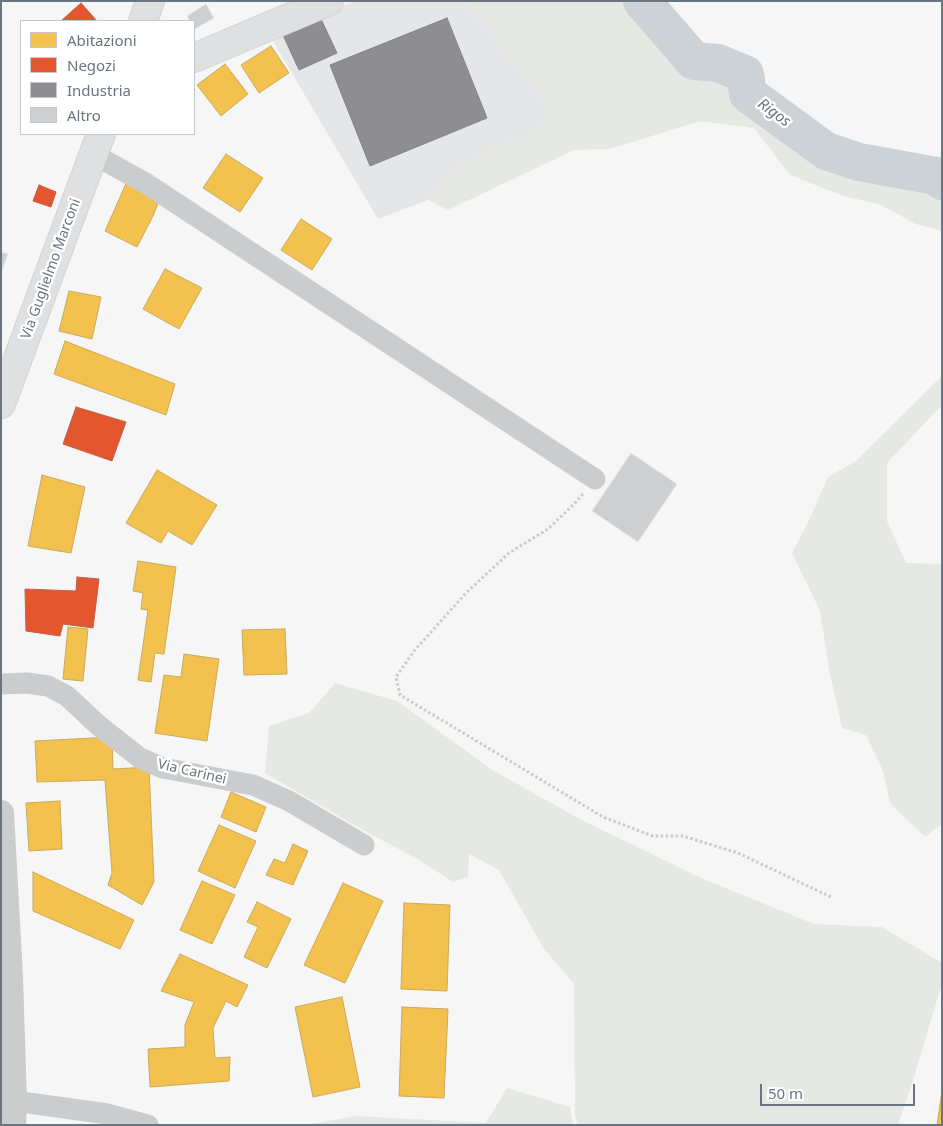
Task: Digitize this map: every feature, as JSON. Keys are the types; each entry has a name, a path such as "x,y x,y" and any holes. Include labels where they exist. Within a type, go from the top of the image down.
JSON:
{"main road":[{"path":"143,20 150,1"},
{"path":"195,58 328,1"},
{"name":"Via Guglielmo Marconi","path":"1,404 97,144"}],"street":[{"path":"97,144 156,189 595,479"},
{"name":"Via Carinei","path":"1,684 28,683 48,686 67,696 98,725 140,758 163,768 253,785 288,801 364,846"},
{"path":"1,812 10,977 13,1113 108,1114 148,1125"}],"path":[{"path":"595,479 576,503 548,529 509,553 466,593 414,651 396,677 400,696 603,817 653,836 683,836 738,853 830,897"}],"shaded area":[{"path":"355,1 463,1 551,111 531,133 452,172 428,200 378,219 270,36"},
{"path":"463,1 666,1 703,51 745,57 772,92 840,146 927,163 942,169 942,231 916,224 879,204 843,196 790,175 754,128 700,121 610,149 574,150 448,210 428,200 452,172 531,133 551,111"},
{"path":"942,376 942,405 887,463 887,521 906,563 942,564 942,824 925,837 890,803 883,771 866,735 842,728 829,669 820,611 792,553 828,477 856,461"},
{"path":"335,683 397,701 494,771 580,819 703,879 814,924 882,927 942,963 942,983 898,1125 578,1125 575,1116 574,984 544,949 499,870 469,854 468,877 453,882 416,858 368,833 265,773 269,726 309,713"},
{"path":"507,1088 570,1107 573,1125 305,1125 356,1116 486,1123"}],"building: Abitazioni":[{"path":"271,46 289,73 259,93 241,65"},
{"path":"225,64 248,94 221,116 197,85"},
{"path":"226,154 263,178 240,212 203,188"},
{"path":"128,179 162,194 137,247 105,231"},
{"path":"301,219 332,239 312,270 281,250"},
{"path":"165,269 202,288 179,329 143,309"},
{"path":"69,291 101,297 92,339 59,331"},
{"path":"65,341 175,384 166,415 54,374"},
{"path":"157,470 217,505 192,545 168,531 161,543 126,523"},
{"path":"42,475 85,487 71,553 28,546"},
{"path":"138,561 176,567 164,654 155,653 151,682 138,680 148,610 141,609 143,593 133,591"},
{"path":"68,627 88,629 83,681 63,679"},
{"path":"285,629 287,674 244,675 242,630"},
{"path":"184,654 219,659 207,741 155,733 164,675 181,677"},
{"path":"112,737 113,769 149,767 154,882 142,905 108,885 112,873 105,780 37,782 35,741"},
{"path":"231,792 266,807 256,832 221,817"},
{"path":"60,801 62,849 29,851 26,803"},
{"path":"219,825 256,841 235,888 198,871"},
{"path":"293,844 308,851 293,885 266,875 274,859 285,863"},
{"path":"33,872 134,920 120,949 33,911"},
{"path":"202,881 235,895 212,944 180,930"},
{"path":"343,883 383,901 345,983 304,965"},
{"path":"257,902 291,919 267,968 244,957 258,927 247,922"},
{"path":"404,903 450,905 447,991 401,989"},
{"path":"180,954 248,985 237,1007 226,1001 213,1028 215,1058 230,1057 229,1081 150,1087 148,1049 185,1047 185,1025 194,1002 161,991"},
{"path":"342,997 360,1087 313,1097 295,1007"},
{"path":"402,1007 448,1009 444,1098 399,1096"},
{"path":"942,1091 942,1125 937,1125"}],"building: Negozi":[{"path":"81,3 96,20 62,20"},
{"path":"39,185 56,192 51,207 33,201"},
{"path":"76,407 126,422 112,461 63,444"},
{"path":"77,577 99,579 93,628 63,624 60,636 26,631 25,589 76,591"}],"building: Industria":[{"path":"447,18 487,118 370,166 330,65"},
{"path":"321,19 337,53 299,70 283,35"}],"building: Altro":[{"path":"206,4 214,18 195,29 195,20 189,20 187,16"},
{"path":"1,252 8,254 1,273"},
{"path":"631,453 677,484 638,542 592,511"}],"waterway":[{"name":"Rigos","path":"642,1 694,61 718,63 745,74 748,94 826,151 859,162 936,176 942,181"}]}
